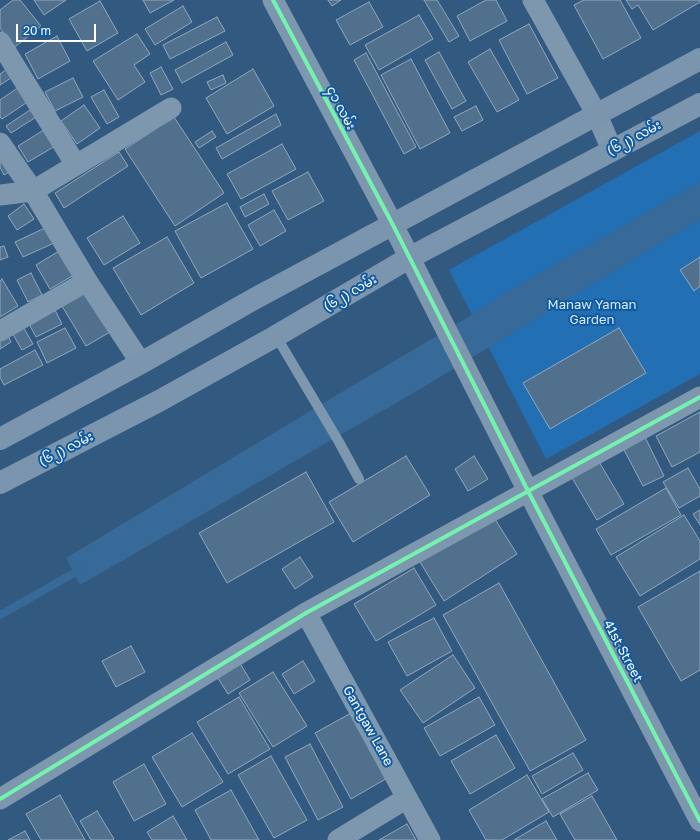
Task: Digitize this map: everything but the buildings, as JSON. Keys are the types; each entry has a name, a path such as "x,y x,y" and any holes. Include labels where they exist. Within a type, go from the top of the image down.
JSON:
{"main road":[{"path":"0,438 141,364 254,299 700,59"},
{"name":"(၆၂) လမ်း","path":"0,483 159,401 276,336 410,258 700,104"}],"street":[{"name":"၄၁ လမ်း","path":"273,0 393,225 466,369"},
{"path":"533,0 597,115 612,150"},
{"path":"0,42 76,165"},
{"path":"0,195 33,191 171,108"},
{"path":"0,143 33,191 87,281 141,364"},
{"path":"0,331 87,281"},
{"name":"41st Street","path":"466,369 700,821"},
{"path":"0,798 306,613 700,397"},
{"name":"Gantgaw Lane","path":"306,613 430,840"},
{"path":"338,840 408,798"}],"lane":[{"path":"276,336 339,442 359,479"}],"green space":[{"name":"Manaw Yaman Garden","path":"700,131 700,374 546,459 449,270"}],"shaded area":[{"path":"700,182 700,219 422,388 80,585 66,558 467,318 501,295"}],"waterway":[{"path":"0,615 83,568"}],"cycle path":[{"path":"273,0 393,225 528,491 700,821"},
{"path":"0,799 306,613 700,397"}]}
